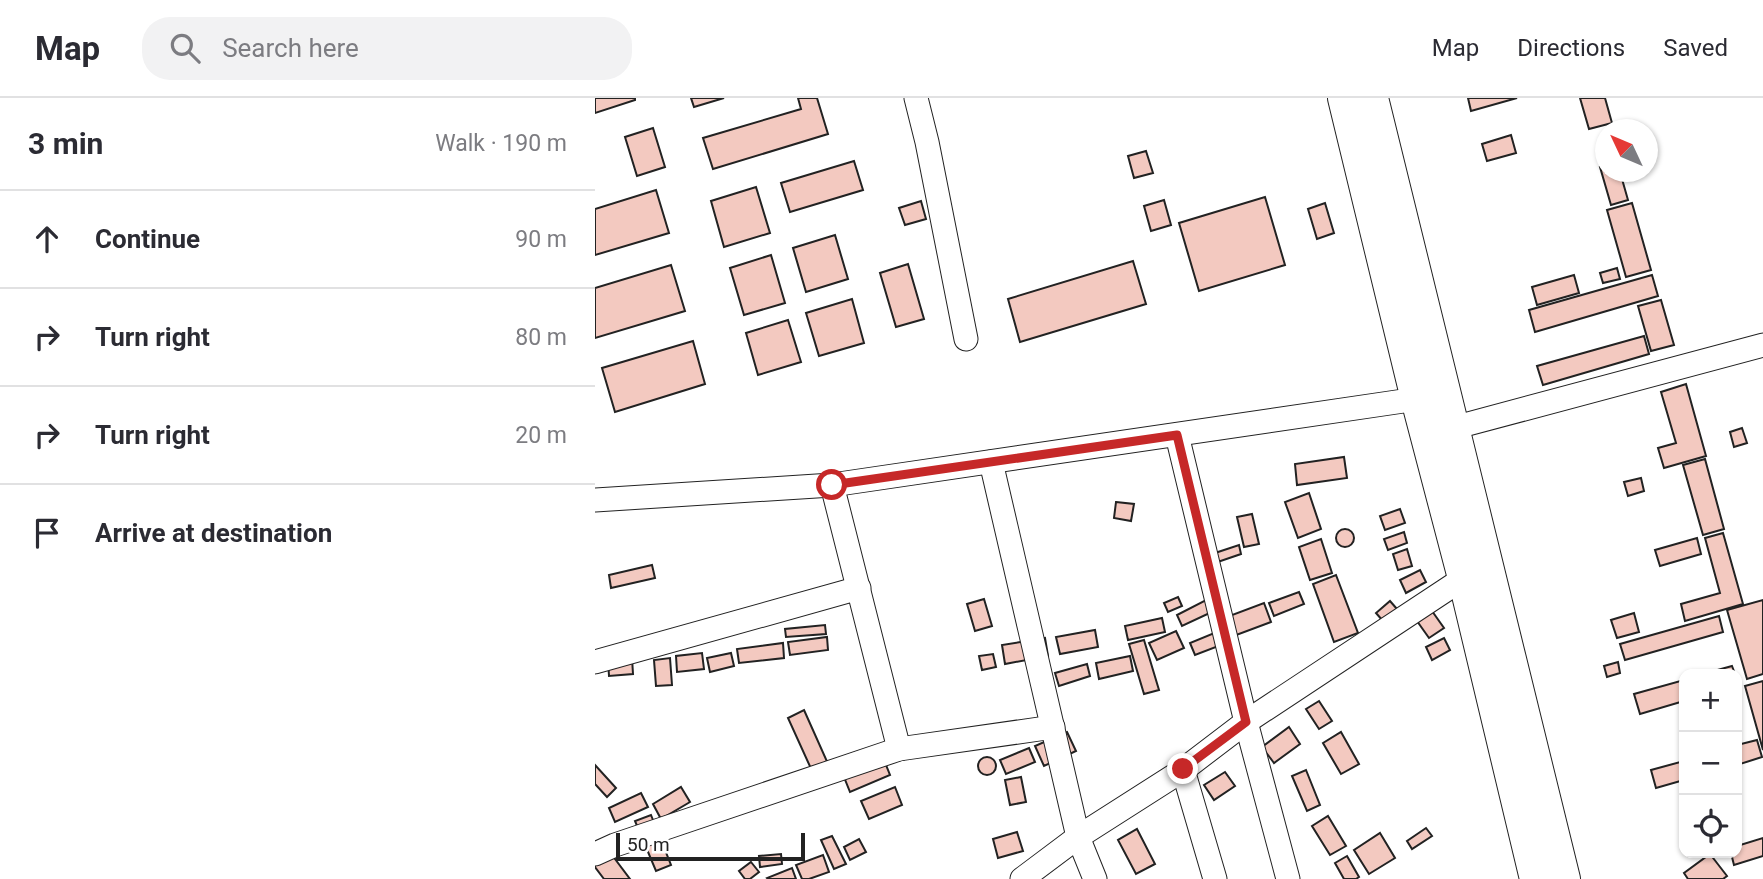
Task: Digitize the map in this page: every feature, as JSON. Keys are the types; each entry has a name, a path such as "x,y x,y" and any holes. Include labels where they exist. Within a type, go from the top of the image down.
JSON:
{"main road":[{"path":"1344,98 1536,879"},
{"path":"1372,98 1564,879"}],"street":[{"path":"916,98 966,340"},
{"path":"1453,428 1763,345"},
{"path":"595,500 832,485 1417,399"},
{"path":"1177,435 1246,722 1288,879"},
{"path":"992,462 1078,837 1095,879"},
{"path":"832,485 899,750"},
{"path":"1022,879 1078,837 1183,769 1246,722 1464,578"},
{"path":"595,662 859,588"},
{"path":"595,854 899,750 1053,727"},
{"path":"1183,769 1215,879"}],"building":[{"path":"595,98 635,98 635,100 595,113"},
{"path":"691,98 724,98 694,107"},
{"path":"798,98 817,98 828,134 713,169 703,138 801,109"},
{"path":"1468,98 1517,98 1471,111"},
{"path":"1580,98 1605,98 1611,119 1595,119 1595,127 1589,129"},
{"path":"653,128 665,167 637,176 625,137"},
{"path":"1511,135 1516,153 1487,161 1482,144"},
{"path":"1146,151 1153,173 1134,178 1128,156"},
{"path":"854,161 863,190 790,212 781,183"},
{"path":"1604,182 1623,182 1628,200 1611,205"},
{"path":"756,187 770,233 724,247 711,201"},
{"path":"656,190 669,233 595,255 595,209"},
{"path":"1265,197 1285,265 1199,291 1179,223"},
{"path":"1164,200 1171,225 1151,231 1144,206"},
{"path":"921,201 926,219 905,225 899,208"},
{"path":"1325,203 1334,233 1317,239 1308,209"},
{"path":"1632,203 1651,270 1626,277 1607,210"},
{"path":"835,235 848,279 806,292 793,248"},
{"path":"771,255 785,303 744,315 730,268"},
{"path":"1133,261 1146,304 1020,342 1008,299"},
{"path":"908,264 924,319 896,327 880,273"},
{"path":"671,265 685,311 595,338 595,288"},
{"path":"1617,268 1620,279 1603,283 1600,273"},
{"path":"1574,275 1579,293 1537,305 1532,287"},
{"path":"1652,275 1658,296 1535,332 1529,310"},
{"path":"852,299 864,343 819,356 806,313"},
{"path":"1661,300 1674,345 1651,351 1638,306"},
{"path":"788,320 801,362 758,375 746,333"},
{"path":"1644,336 1649,354 1543,385 1537,366"},
{"path":"693,341 705,384 615,412 602,368"},
{"path":"1686,384 1706,456 1664,468 1658,448 1676,443 1661,392"},
{"path":"1742,428 1747,443 1734,447 1730,432"},
{"path":"1344,457 1347,478 1297,485 1295,464"},
{"path":"1705,459 1724,529 1703,535 1683,465"},
{"path":"1641,478 1644,491 1628,496 1624,482"},
{"path":"1309,493 1321,529 1298,538 1285,502"},
{"path":"1116,502 1134,504 1131,521 1114,518"},
{"path":"1400,509 1405,523 1385,530 1380,516"},
{"path":"1252,514 1259,544 1244,547 1237,517"},
{"path":"1345,529 1351,532 1354,538 1351,544 1345,547 1339,544 1336,538 1339,532"},
{"path":"1404,532 1407,543 1388,550 1384,539"},
{"path":"1723,533 1743,604 1685,621 1681,604 1720,593 1705,538"},
{"path":"1697,538 1701,554 1660,566 1655,550"},
{"path":"1321,539 1332,573 1310,580 1299,547"},
{"path":"1239,545 1241,554 1209,565 1206,556"},
{"path":"1407,549 1412,566 1398,570 1393,554"},
{"path":"652,565 655,578 611,588 609,575"},
{"path":"1420,570 1426,582 1406,593 1400,580"},
{"path":"1336,575 1358,633 1334,642 1313,584"},
{"path":"1299,592 1304,604 1274,616 1269,603"},
{"path":"1178,597 1182,606 1168,612 1164,603"},
{"path":"984,599 992,626 975,631 967,604"},
{"path":"1208,599 1214,611 1182,626 1177,615"},
{"path":"1763,600 1763,674 1747,679 1727,610"},
{"path":"1390,601 1397,609 1383,621 1376,613"},
{"path":"1264,603 1271,622 1231,637 1224,618"},
{"path":"1432,611 1444,628 1429,638 1417,621"},
{"path":"1634,613 1639,632 1617,638 1611,620"},
{"path":"1719,616 1723,632 1625,660 1620,644"},
{"path":"1162,618 1165,632 1128,640 1125,626"},
{"path":"825,625 826,634 786,637 785,629"},
{"path":"1224,629 1229,642 1195,655 1190,643"},
{"path":"1095,630 1098,647 1060,654 1056,637"},
{"path":"1176,631 1184,648 1157,660 1149,643"},
{"path":"827,637 828,650 790,655 788,642"},
{"path":"1045,638 1048,656 1005,664 1002,645"},
{"path":"1444,638 1450,650 1432,660 1426,647"},
{"path":"1144,640 1159,690 1144,694 1129,644"},
{"path":"783,643 784,658 739,663 737,649"},
{"path":"702,653 704,669 677,672 676,656"},
{"path":"731,653 734,666 710,672 707,658"},
{"path":"993,654 996,667 982,670 979,656"},
{"path":"1130,656 1133,671 1099,679 1096,663"},
{"path":"632,658 633,674 609,676 608,660"},
{"path":"670,658 672,685 656,686 654,660"},
{"path":"1618,662 1620,673 1607,677 1604,666"},
{"path":"1087,664 1090,676 1059,686 1055,673"},
{"path":"1679,681 1679,702 1640,714 1634,694"},
{"path":"1763,681 1763,750 1745,686"},
{"path":"1319,701 1332,721 1319,729 1306,709"},
{"path":"804,710 829,766 813,773 788,718"},
{"path":"1289,727 1300,744 1274,763 1262,747"},
{"path":"1067,732 1076,751 1044,766 1035,746"},
{"path":"1341,732 1359,764 1341,774 1323,743"},
{"path":"1757,740 1762,757 1742,763 1742,744"},
{"path":"1029,748 1035,762 1006,774 1000,760"},
{"path":"987,757 993,760 996,766 993,772 987,775 981,772 978,766 981,760"},
{"path":"884,760 890,775 850,792 844,777"},
{"path":"1679,762 1679,781 1656,788 1651,770"},
{"path":"595,765 616,788 607,797 595,784"},
{"path":"1306,770 1320,805 1307,811 1292,776"},
{"path":"1225,772 1235,786 1214,800 1204,785"},
{"path":"1021,777 1026,802 1010,805 1005,780"},
{"path":"681,787 690,802 661,819 653,804"},
{"path":"895,787 902,805 869,819 861,801"},
{"path":"641,793 648,807 615,822 609,808"},
{"path":"651,815 671,865 656,871 635,821"},
{"path":"1328,816 1346,846 1330,855 1312,826"},
{"path":"1426,828 1432,836 1412,849 1407,841"},
{"path":"1137,829 1155,864 1136,874 1118,840"},
{"path":"1017,832 1023,851 998,858 993,839"},
{"path":"1380,833 1395,858 1369,874 1354,850"},
{"path":"832,836 846,864 834,869 821,840"},
{"path":"1763,838 1763,856 1734,865 1732,858 1742,858 1742,844"},
{"path":"859,839 866,852 850,860 844,847"},
{"path":"609,851 630,879 604,879 595,867 595,862"},
{"path":"781,854 782,864 760,867 759,856"},
{"path":"823,855 829,872 802,879 796,865"},
{"path":"1347,856 1359,877 1356,879 1344,879 1335,863"},
{"path":"1705,858 1713,858 1727,876 1723,879 1688,879 1684,873"},
{"path":"751,862 759,872 750,879 745,879 739,871"},
{"path":"792,868 796,879 767,878"}],"route":[{"path":"832,485 1177,435 1246,722 1183,769"}]}
